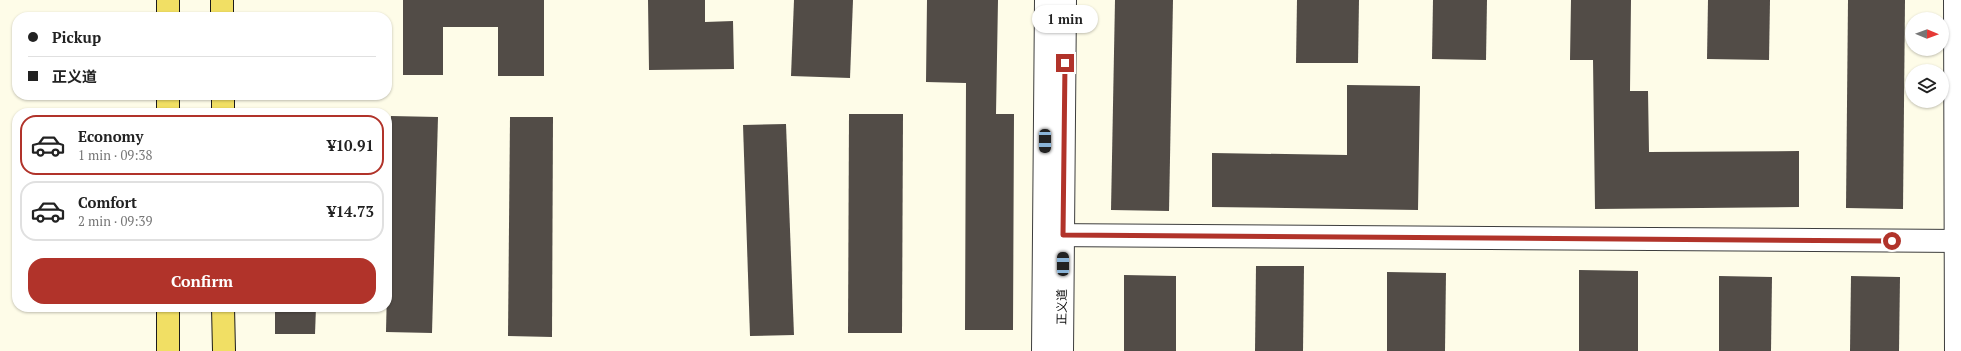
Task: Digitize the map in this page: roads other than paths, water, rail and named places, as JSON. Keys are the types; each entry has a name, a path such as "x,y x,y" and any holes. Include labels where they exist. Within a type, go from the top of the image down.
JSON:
{"main road":[{"path":"168,0 168,12"},
{"path":"222,0 222,12"},
{"path":"168,312 168,351"},
{"path":"224,312 224,351"}],"street":[{"name":"正义道","path":"1046,0 1054,235 1062,351"},
{"name":"正义道","path":"1043,351 1054,235 1065,0"},
{"path":"1955,0 1959,241 1956,351"},
{"path":"1054,235 1959,241"}]}
